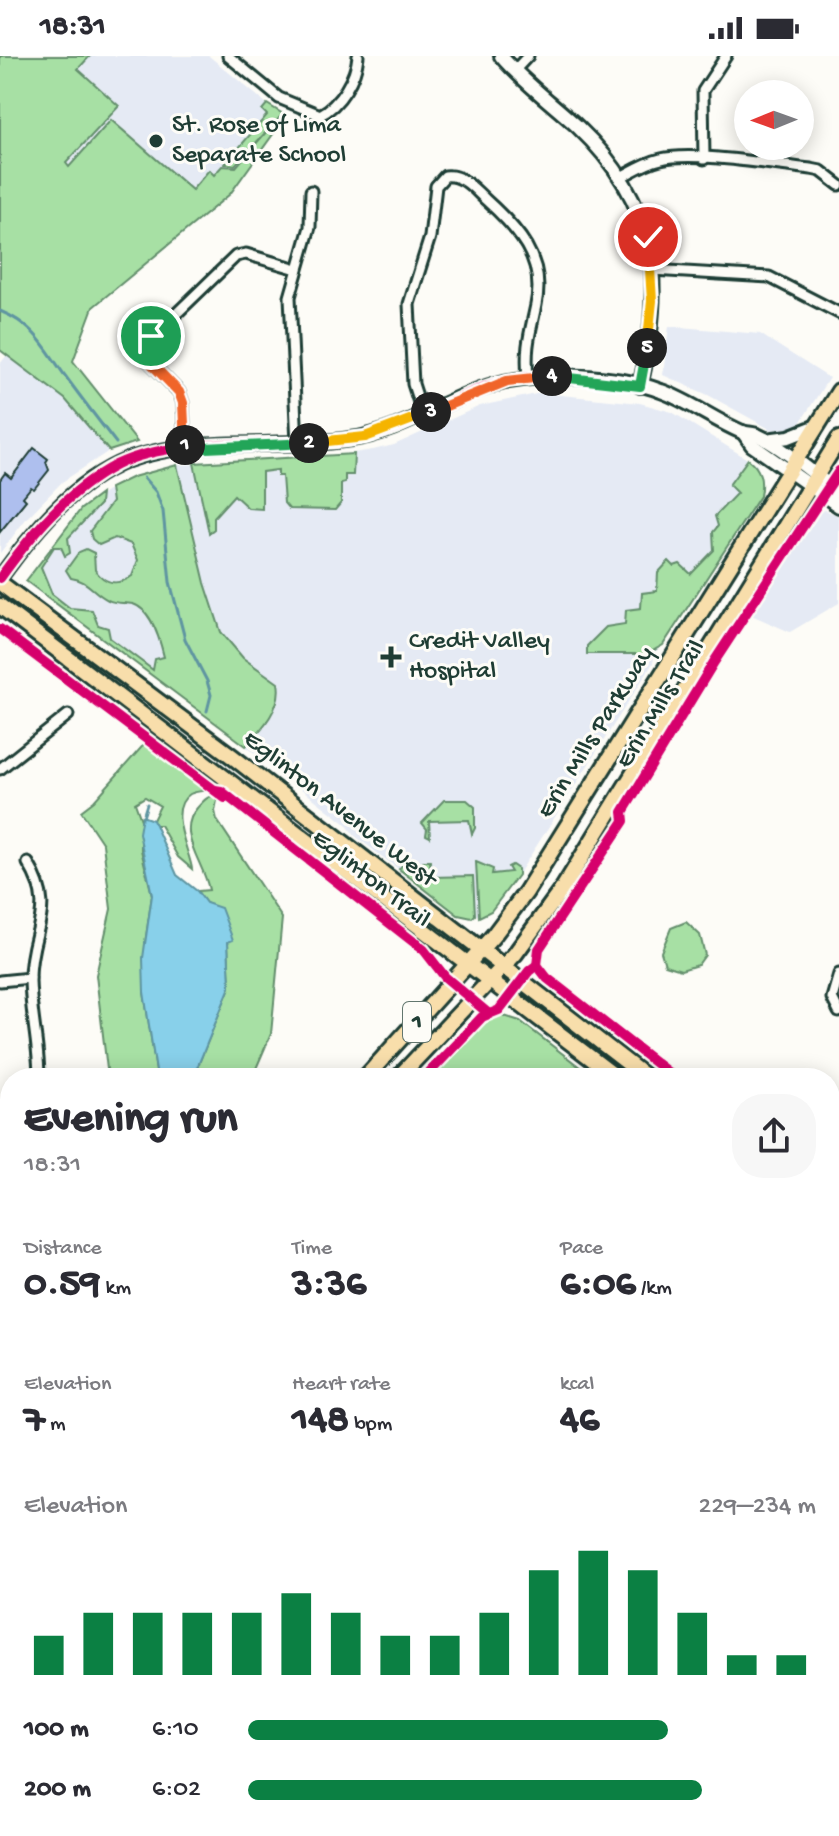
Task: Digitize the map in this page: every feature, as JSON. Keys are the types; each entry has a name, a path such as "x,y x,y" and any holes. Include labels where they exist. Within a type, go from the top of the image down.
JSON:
{"main road":[{"name":"Erin Mills Parkway","path":"374,1068 468,965 526,892 839,391"},
{"name":"Erin Mills Parkway","path":"407,1068 502,968 563,888 839,439"},
{"name":"Eglinton Avenue West","path":"0,580 634,1068"},
{"name":"Eglinton Avenue West","path":"0,606 604,1068"}],"street":[{"path":"228,56 279,98 320,115 331,110 352,79 358,56"},
{"path":"501,56 576,126 621,177 636,203 648,237 652,270 650,333 640,386"},
{"path":"514,71 528,56"},
{"path":"704,159 703,91 726,56"},
{"path":"621,177 650,161 666,157 811,169 821,171 839,185"},
{"path":"423,415 413,384 409,304 430,237 436,186 445,176 463,179 509,220 534,258 538,293 527,337 528,377"},
{"path":"297,443 290,297 310,227 311,191"},
{"path":"185,449 183,403 179,392 143,355 143,346 236,256 246,254 297,269"},
{"path":"652,270 769,277 839,313"},
{"path":"0,580 45,522 94,479 138,457 185,449 365,437 487,386 528,377 578,377 640,386 689,403 743,432 766,440 792,466"},
{"path":"766,440 789,437 817,426"},
{"path":"743,432 752,445 792,466 839,506"},
{"path":"813,481 839,492"},
{"path":"0,769 68,715"},
{"path":"28,863 37,877 44,902 30,978 38,1068"},
{"path":"839,974 832,998 839,1012"},
{"path":"0,981 30,978"}],"shaded area":[{"name":"St. Rose of Lima Separate School","path":"57,56 209,56 267,104 286,115 230,194 153,255 10,106"},
{"path":"669,326 760,334 829,378 798,426 777,433 708,395 663,375"},
{"path":"7,355 66,399 109,451 62,482 26,519 0,553 0,364"},
{"name":"Credit Valley Hospital","path":"541,393 640,403 672,412 757,465 761,486 753,508 663,645 655,652 653,663 518,875 491,911 482,916 475,915 470,919 458,915 355,836 346,824 268,763 26,581 81,509 121,482 177,465 328,457 373,450 394,445 480,406"},
{"path":"825,510 839,516 839,603 790,632 749,614 811,516"}],"green space":[{"path":"0,56 90,56 78,69 119,106 66,163 69,167 111,120 192,190 209,170 214,175 222,166 236,167 273,124 284,119 230,194 93,307 73,361 137,442 109,451 65,399 0,350"},
{"path":"267,104 283,114 235,165 225,164 267,115 262,110"},
{"path":"354,454 353,475 345,475 345,482 341,483 341,503 335,510 289,509 284,503 282,476 278,476 278,470 262,472 262,509 248,508 234,495 214,517 214,529 209,533 194,463"},
{"path":"748,459 760,475 760,496 663,645 647,654 587,654 587,646 606,627 625,624 626,610 641,608 642,593 657,591 658,573 669,561 674,566 680,564 691,574 714,550 713,532 718,526 715,516 737,493 729,485"},
{"path":"177,465 205,583 221,632 243,658 278,683 274,709 246,746 26,581 81,509 101,494 100,504 68,538 70,553 65,556 61,547 54,547 41,567 52,594 70,608 92,610 98,625 108,628 110,638 153,670 155,659 164,657 154,626 145,612 133,604 108,600 82,581 71,578 66,570 79,552 86,549 94,553 95,570 107,581 117,582 132,576 138,560 131,544 115,538 99,545 92,539 90,531 112,502 110,488 133,477"},
{"path":"147,741 210,790 190,794 180,810 181,830 192,869 178,857 160,825 154,825 153,820 160,806 145,797 135,803 141,820 141,850 152,895 145,943 144,992 155,1068 107,1068 96,975 111,909 103,844 81,811 94,801"},
{"path":"218,795 217,820 282,918 271,1034 256,1068 197,1068 230,987 228,942 213,906 206,903 197,891 209,890 190,838 191,818 208,797"},
{"path":"444,800 467,800 475,807 472,834 469,820 429,821 430,837 426,835 427,829 422,823"},
{"path":"407,859 418,867 424,861 430,861 431,877 473,876 475,915 472,918 458,915 399,869"},
{"path":"476,862 493,869 492,874 511,872 508,867 512,865 518,869 518,875 491,911 479,917"},
{"path":"686,922 700,935 705,955 698,965 681,970 665,965 661,952 671,928"},
{"path":"501,1015 520,1021 581,1068 435,1068 483,1019"}],"water":[{"path":"142,816 153,820 177,875 206,903 221,908 233,940 228,942 230,987 197,1068 155,1068 144,992 143,958 152,895 139,833"}],"building":[{"path":"34,448 48,459 49,470 23,497 26,500 0,532 0,480 5,473 11,478"}],"waterway":[{"path":"0,311 22,323 38,338 116,443"},
{"path":"144,478 156,492 163,511 170,582 185,639 207,681 211,695 207,711"},
{"path":"143,817 147,804"}],"cycle path":[{"path":"0,578 66,500 99,475 141,455 199,446 350,440 402,425 485,387 523,378 562,376 640,386"},
{"name":"Erin Mills Trail","path":"537,965 539,949 624,821 623,812 714,662 839,471"},
{"path":"0,629 225,798"},
{"name":"Eglinton Trail","path":"215,790 221,791 424,950 445,977 489,1014"},
{"path":"537,965 547,978 662,1068"},
{"path":"434,1068 482,1017 499,1010 537,965"}],"place":[{"name":"St. Rose of Lima Separate School","path":"156,141"},
{"name":"Credit Valley Hospital","path":"391,657"}],"route":[{"path":"151,336 143,346 143,355 179,392 183,403 185,449 318,443 365,437 398,426 487,386 528,377 578,377 640,386 650,333 652,301 648,237"}]}
